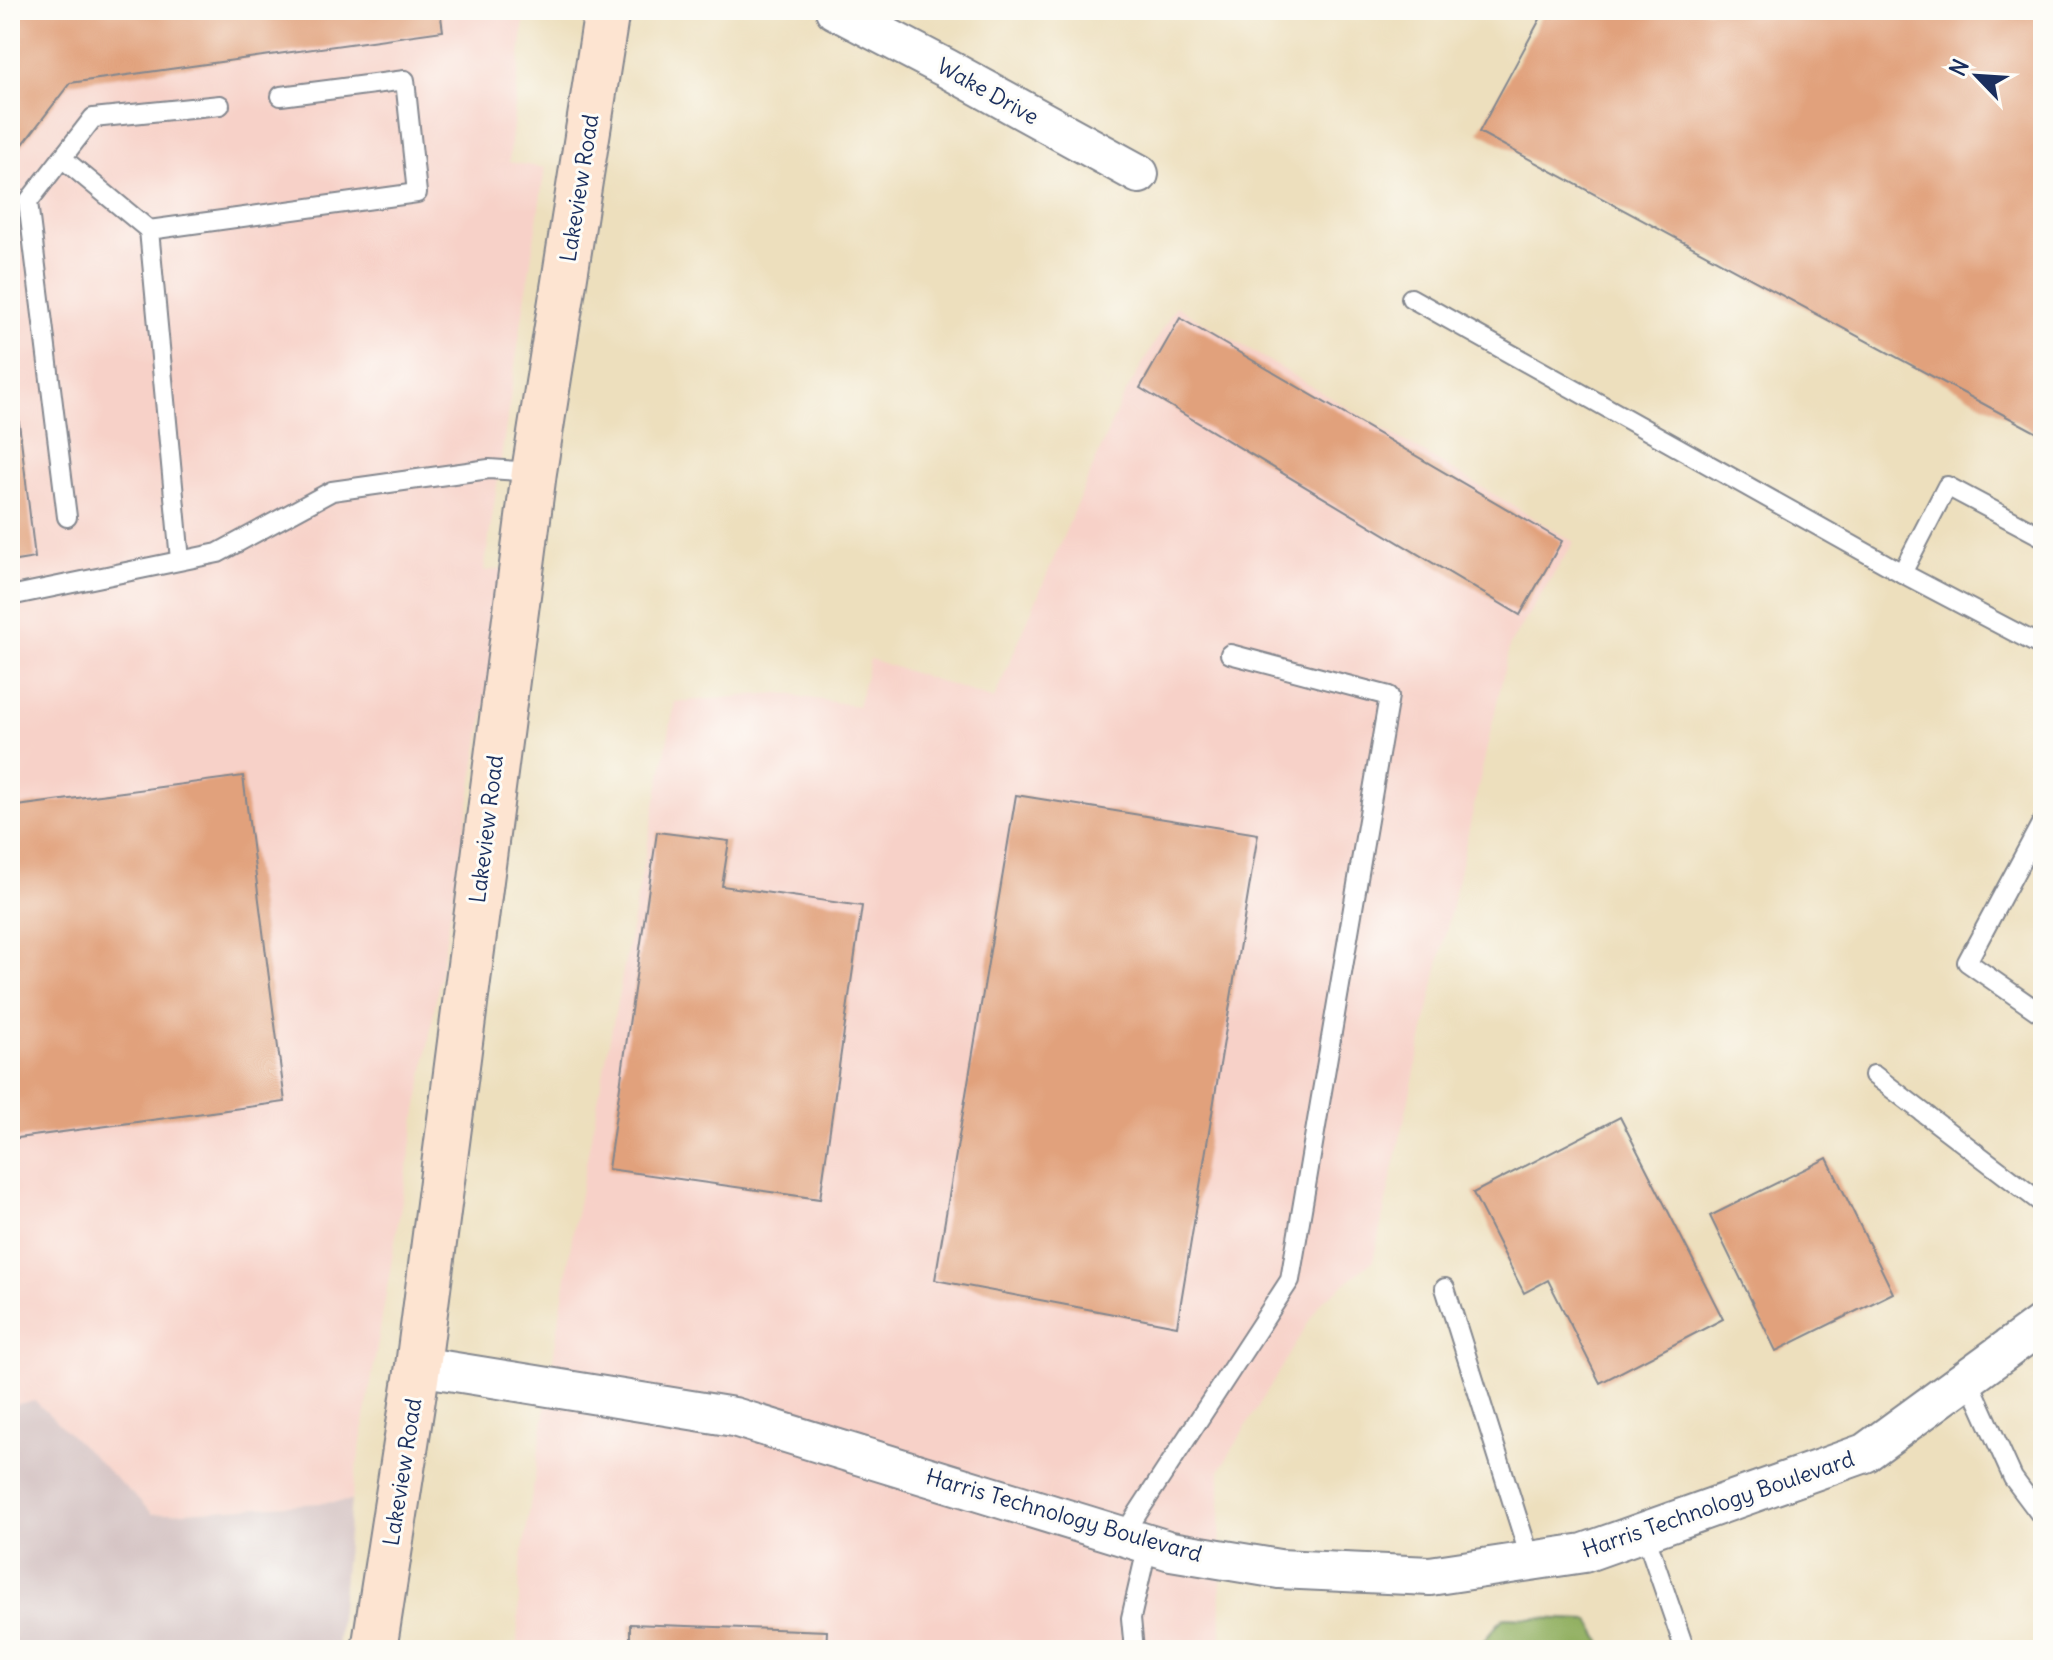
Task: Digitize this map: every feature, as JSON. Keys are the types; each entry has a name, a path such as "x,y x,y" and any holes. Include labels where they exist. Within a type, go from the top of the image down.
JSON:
{"main road":[{"name":"Lakeview Road","path":"374,1650 418,1366 534,472 607,10"}],"street":[{"name":"Wake Drive","path":"835,10 1139,174"},
{"name":"Harris Technology Boulevard","path":"418,1366 734,1417 1171,1551 1279,1569 1430,1576 1584,1553 1865,1453 2043,1323"}],"lane":[{"path":"149,230 417,193 405,80 281,96"},
{"path":"67,517 28,202 93,118 220,105"},
{"path":"62,158 149,230 180,560"},
{"path":"1411,298 1902,573 2043,647"},
{"path":"10,596 218,553 332,491 489,469 534,472"},
{"path":"1902,573 1947,486 2043,537"},
{"path":"1134,1650 1131,1618 1135,1540 1290,1280 1389,696 1230,654"},
{"path":"2041,824 1967,962 2043,1015"},
{"path":"1874,1075 2043,1204"},
{"path":"1445,1288 1531,1561"},
{"path":"1968,1378 2013,1478 2043,1518"},
{"path":"1644,1531 1685,1650"}],"shaded area":[{"path":"10,10 525,10 509,162 545,168 484,571 509,568 351,1501 153,1514 35,1402 10,1405"},
{"path":"1176,306 1574,542 1510,644 1373,1261 1320,1303 1220,1470 1221,1650 517,1650 520,1571 574,1225 675,702 779,693 858,706 870,659 994,699 1120,403"},
{"path":"35,1401 153,1514 351,1501 337,1650 10,1650 10,1405"}],"green space":[{"path":"1504,1617 1589,1620 1606,1650 1476,1650"}],"building":[{"path":"10,10 440,10 443,31 70,83 10,161"},
{"path":"1545,10 2043,10 2043,436 1479,132"},
{"path":"1180,318 1562,541 1520,615 1140,388"},
{"path":"10,363 35,558 10,562"},
{"path":"243,776 285,1102 10,1139 10,807"},
{"path":"1016,795 1258,834 1177,1326 935,1280"},
{"path":"657,832 729,841 722,886 862,906 820,1199 608,1169"},
{"path":"1620,1117 1723,1319 1600,1383 1548,1280 1524,1293 1473,1193"},
{"path":"1827,1158 1893,1293 1776,1351 1710,1216"},
{"path":"630,1624 827,1631 826,1650 630,1650"}]}
